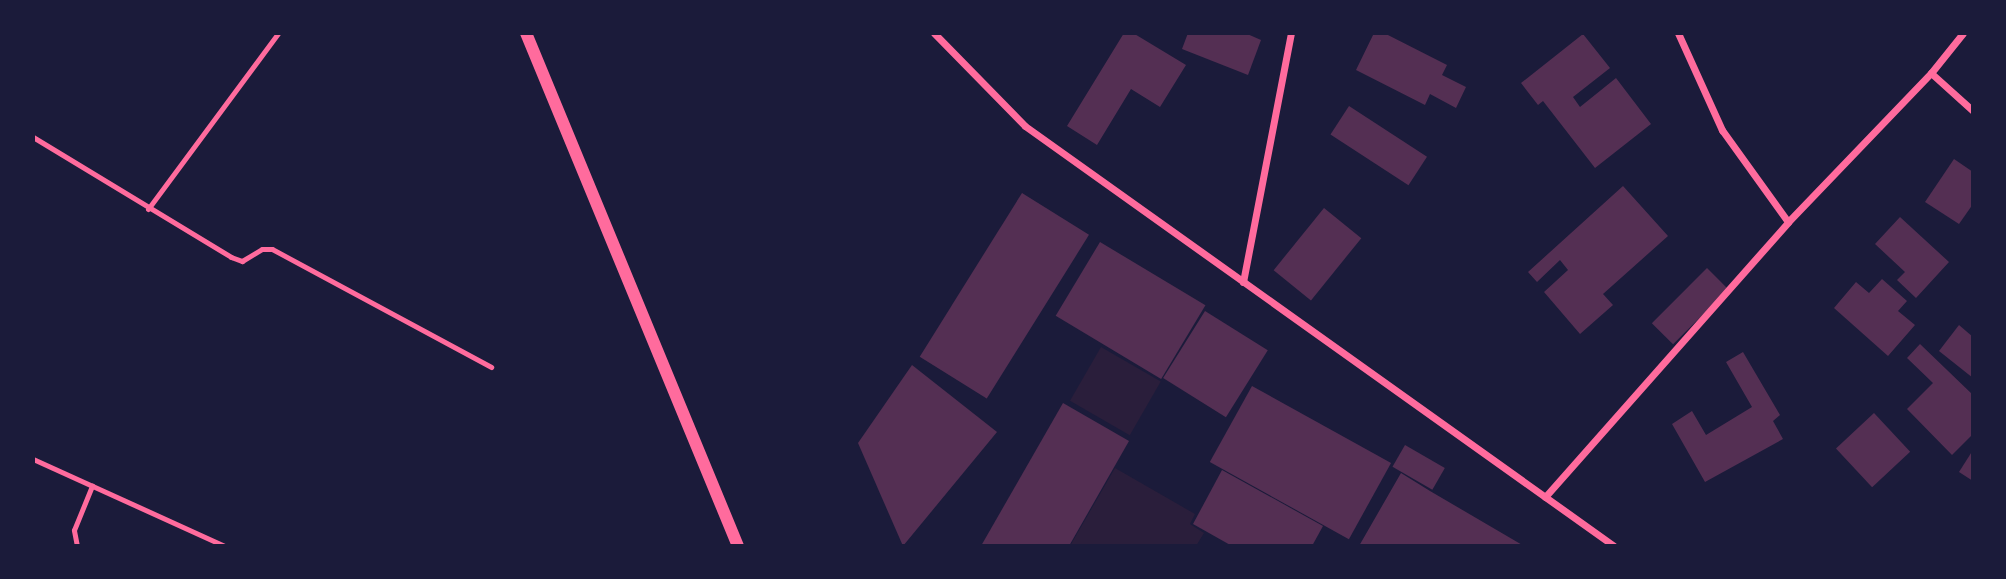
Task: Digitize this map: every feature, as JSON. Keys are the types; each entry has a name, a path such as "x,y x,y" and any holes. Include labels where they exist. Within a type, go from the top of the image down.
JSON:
{"street":[{"path":"526,33 737,546"},
{"path":"934,33 1025,126 1614,546"},
{"path":"1243,282 1291,33"},
{"path":"1678,33 1721,130 1788,222"},
{"path":"1545,497 1788,222 1931,73 1964,33"},
{"path":"1931,73 1973,111"}],"lane":[{"path":"148,209 278,33"},
{"path":"33,137 148,209 237,259 272,249 491,367"},
{"path":"33,459 225,546"},
{"path":"77,546 74,530 92,486"}],"shaded area":[{"path":"1101,347 1161,382 1130,435 1070,401"},
{"path":"1115,468 1195,514 1190,524 1204,533 1196,546 1070,546"}],"building":[{"path":"1124,33 1133,33 1186,65 1160,107 1131,89 1097,145 1067,126"},
{"path":"1188,33 1245,33 1261,40 1248,75 1182,49"},
{"path":"1374,33 1384,33 1447,65 1442,75 1466,87 1456,108 1430,94 1425,105 1356,70"},
{"path":"1583,34 1610,68 1573,97 1580,107 1616,78 1651,124 1595,168 1543,101 1538,105 1521,83"},
{"path":"1349,106 1427,157 1408,185 1330,135"},
{"path":"1954,159 1973,172 1973,204 1959,224 1925,202"},
{"path":"1623,186 1668,236 1603,294 1613,305 1580,334 1544,292 1568,270 1560,260 1537,282 1528,272"},
{"path":"1022,193 1089,235 987,399 920,357"},
{"path":"1324,208 1361,238 1311,300 1274,270"},
{"path":"1900,217 1949,262 1916,298 1897,280 1905,272 1875,244"},
{"path":"1100,242 1205,305 1161,379 1056,316"},
{"path":"1707,268 1728,289 1673,344 1652,323"},
{"path":"1882,279 1907,301 1898,311 1915,325 1888,356 1834,308 1856,282 1869,293"},
{"path":"1205,311 1268,350 1226,417 1163,378"},
{"path":"1959,325 1973,337 1973,378 1939,351"},
{"path":"1920,344 1973,395 1973,434 1952,455 1907,409 1933,383 1907,358"},
{"path":"1743,352 1780,415 1773,421 1783,439 1705,482 1672,424 1692,411 1706,435 1752,407 1726,362"},
{"path":"912,365 997,432 903,546 858,443"},
{"path":"1252,386 1391,463 1349,539 1210,462"},
{"path":"1063,403 1129,441 1069,546 981,546"},
{"path":"1874,413 1910,452 1872,487 1836,448"},
{"path":"1405,445 1445,468 1432,490 1392,467"},
{"path":"1973,450 1973,481 1959,472"},
{"path":"1222,470 1323,526 1312,546 1232,546 1193,524"},
{"path":"1401,473 1430,491 1524,546 1359,546"}]}
